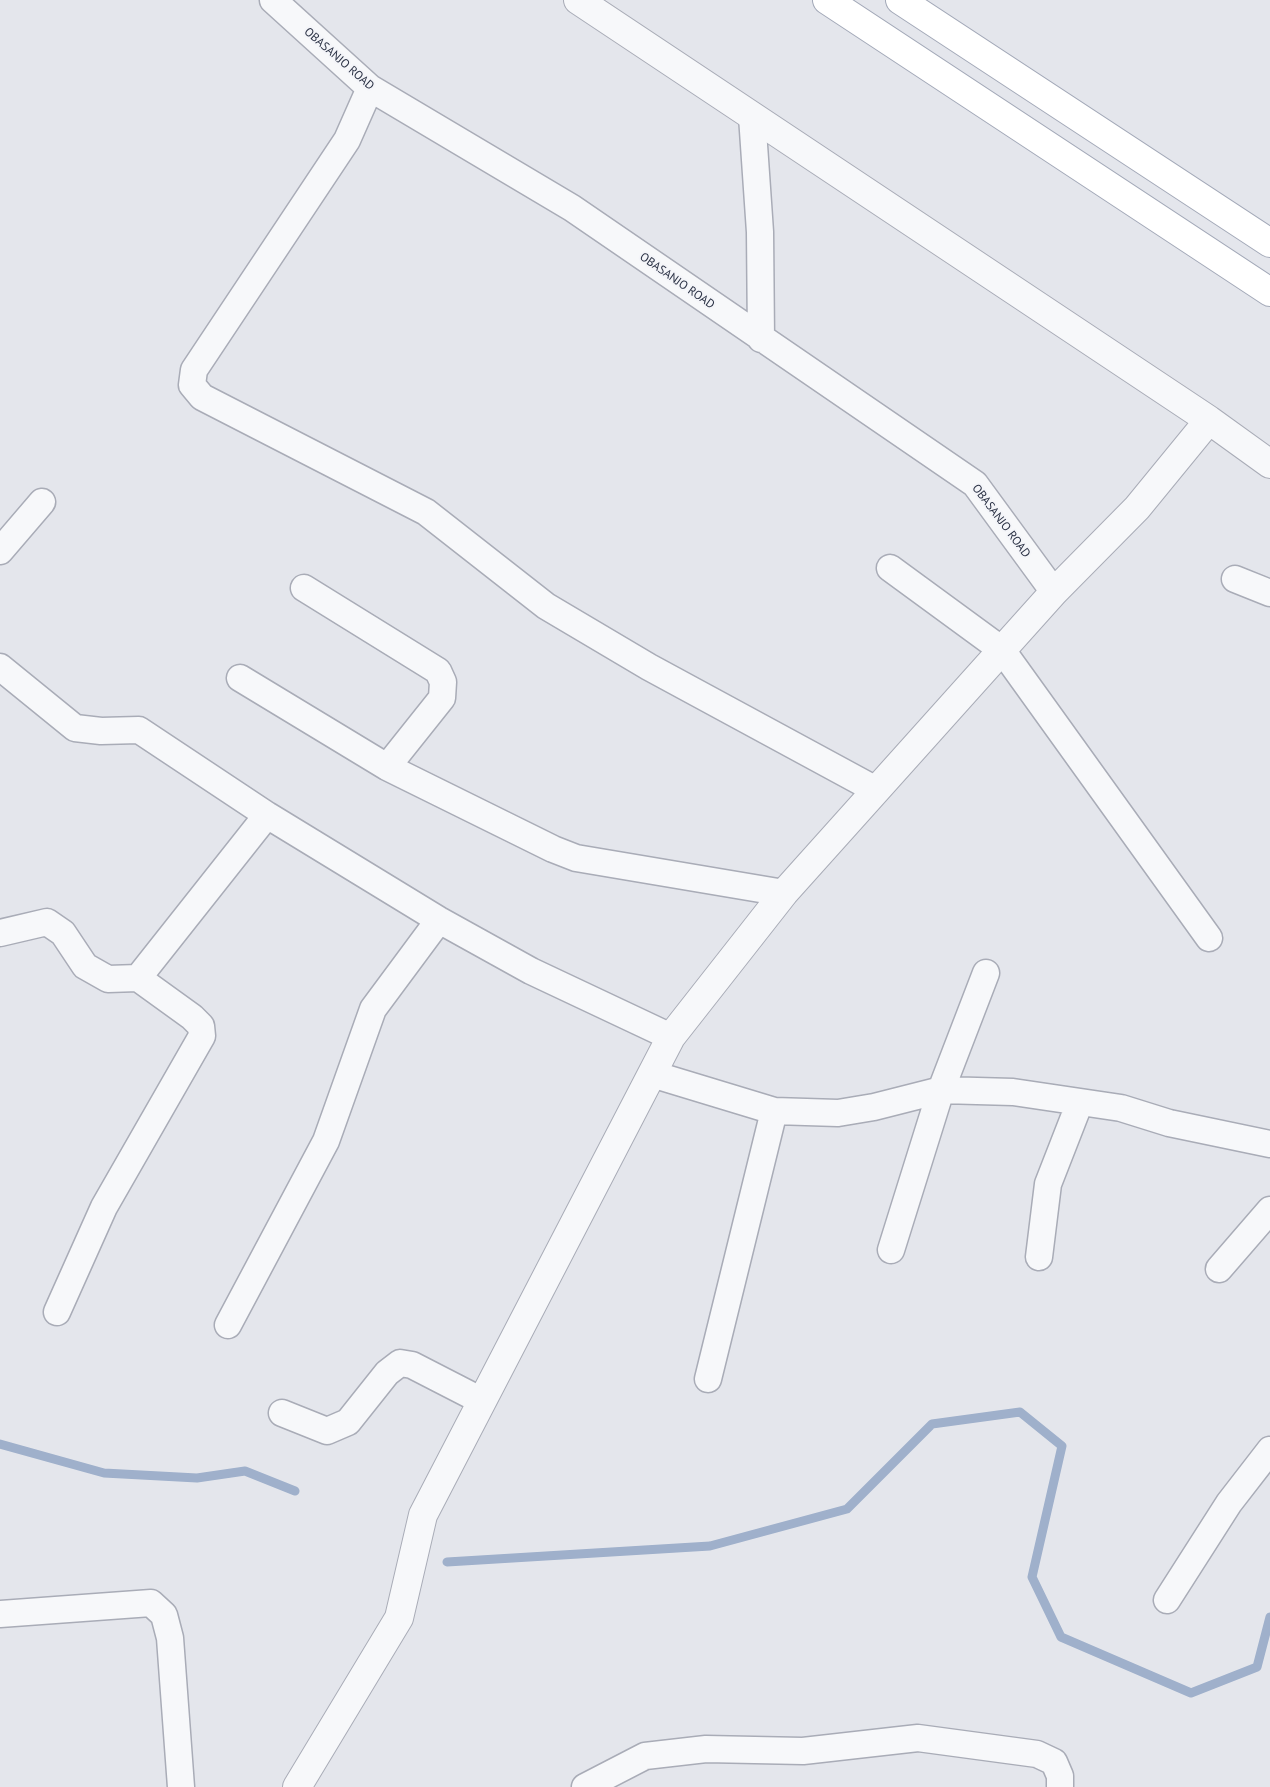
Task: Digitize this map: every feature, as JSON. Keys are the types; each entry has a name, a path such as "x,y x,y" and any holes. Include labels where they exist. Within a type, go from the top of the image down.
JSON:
{"main road":[{"path":"827,0 1270,292"},
{"path":"900,0 1270,243"}],"street":[{"name":"OBASANJO ROAD","path":"273,0 370,88 572,208 975,484 1054,592"},
{"path":"578,0 1209,420 1270,464"},
{"path":"370,88 347,140 194,370 192,385 202,397 426,512 546,606 649,668 876,790"},
{"path":"752,116 760,232 761,339"},
{"path":"296,1787 399,1618 423,1515 670,1037 784,893 1054,592 1137,508 1209,420"},
{"path":"0,551 42,502"},
{"path":"890,568 1002,650 1210,938"},
{"path":"1235,579 1270,593"},
{"path":"304,588 438,671 443,682 442,698 387,767"},
{"path":"0,667 75,728 100,731 139,730 267,814 439,920 531,971 670,1037"},
{"path":"240,678 387,767 553,849 576,858 784,893"},
{"path":"138,978 267,814"},
{"path":"228,1325 326,1141 373,1009 439,920"},
{"path":"0,932 47,922 63,933 85,966 108,980 138,978 192,1017 201,1026 202,1036 104,1207 57,1312"},
{"path":"891,1250 941,1090 986,973"},
{"path":"652,1074 774,1111 838,1113 874,1107 941,1090 1013,1092 1121,1108 1169,1123 1270,1144"},
{"path":"1039,1257 1048,1184 1080,1102"},
{"path":"708,1379 774,1111"},
{"path":"1219,1269 1270,1210"},
{"path":"282,1414 328,1431 348,1422 387,1373 400,1362 412,1365 482,1400"},
{"path":"1167,1600 1229,1503 1270,1450"},
{"path":"0,1614 151,1602 164,1615 170,1638 181,1787"},
{"path":"585,1787 645,1756 706,1749 803,1751 918,1738 1037,1754 1054,1762 1060,1776 1060,1787"}],"waterway":[{"path":"447,1562 710,1546 847,1509 932,1424 1020,1412 1062,1446 1032,1577 1061,1637 1191,1693 1257,1667 1270,1617"},
{"path":"0,1444 104,1473 197,1478 245,1471 295,1491"}]}
